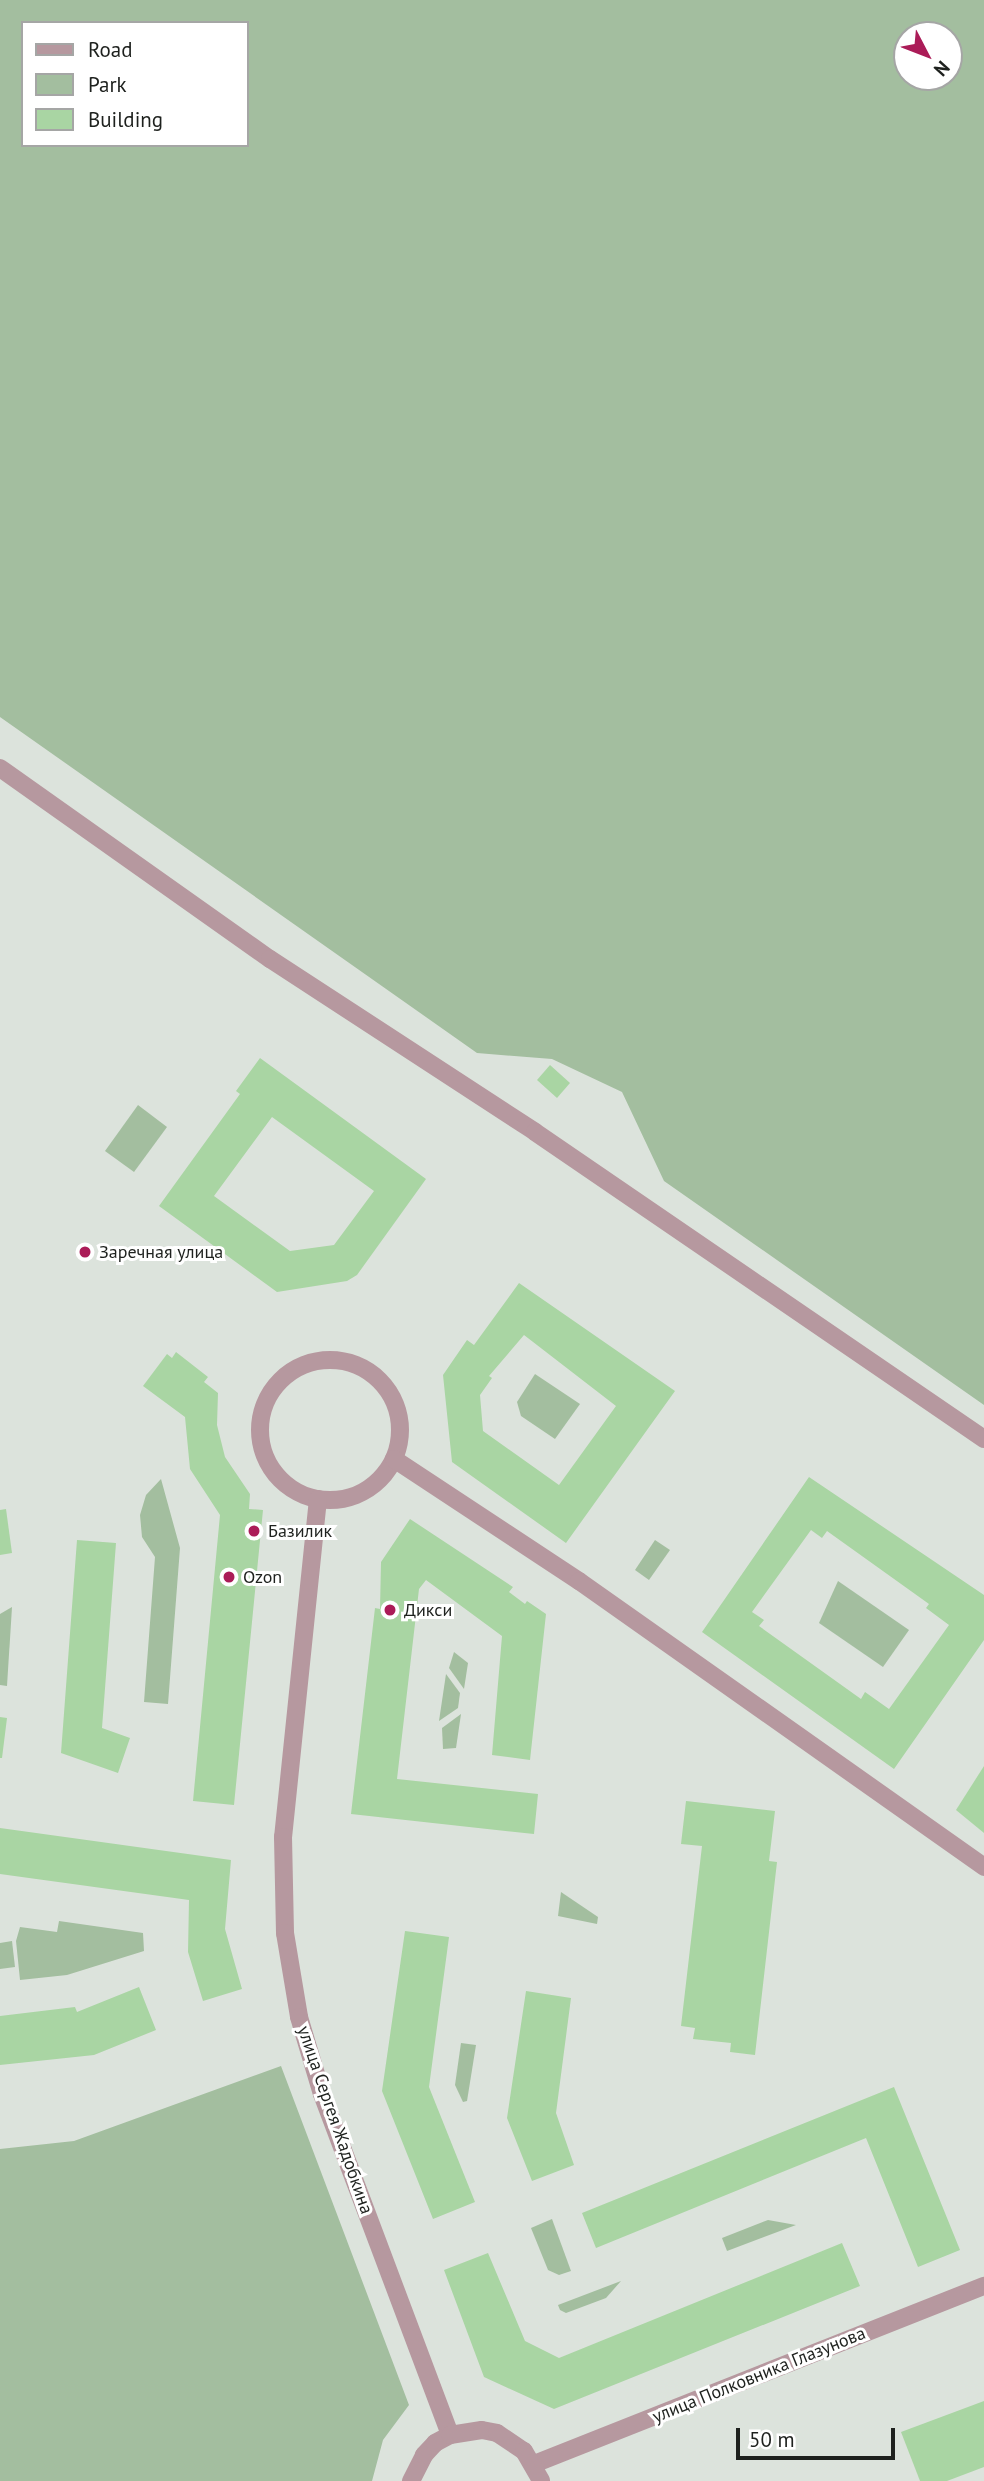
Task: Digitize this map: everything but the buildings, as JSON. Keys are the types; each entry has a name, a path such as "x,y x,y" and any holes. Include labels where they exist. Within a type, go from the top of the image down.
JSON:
{"street":[{"path":"0,768 270,959 535,1132 984,1439"},
{"path":"324,1361 342,1361 375,1376 387,1390 400,1424 394,1460 371,1487 337,1500 318,1499 293,1489 273,1471 261,1437 267,1401 276,1386 298,1369 324,1361"},
{"path":"394,1460 587,1587 984,1867"},
{"name":"улица Сергея Жадобкина","path":"318,1499 283,1837 285,1933 299,2017 322,2094 450,2435"},
{"name":"улица Полковника Глазунова","path":"450,2435 482,2430 497,2433 512,2441 538,2472 984,2287"},
{"path":"411,2481 424,2455 450,2435"}],"green space":[{"path":"0,0 984,0 984,1405 664,1181 622,1092 552,1059 477,1053 0,717"},
{"path":"138,1105 167,1127 134,1172 105,1151"},
{"path":"535,1374 580,1404 555,1439 521,1416 517,1402"},
{"path":"161,1479 180,1548 168,1704 144,1702 155,1557 142,1537 140,1515 146,1495"},
{"path":"655,1540 670,1550 649,1580 635,1570"},
{"path":"838,1581 909,1630 883,1667 819,1623"},
{"path":"12,1607 7,1686 0,1685 0,1614"},
{"path":"454,1652 468,1663 464,1689 449,1668"},
{"path":"446,1674 460,1693 458,1708 439,1721"},
{"path":"461,1714 456,1748 443,1749 442,1728"},
{"path":"561,1892 598,1917 597,1924 558,1916"},
{"path":"59,1921 143,1933 144,1951 67,1975 20,1980 16,1941 20,1927 57,1932"},
{"path":"12,1941 15,1967 0,1969 0,1943"},
{"path":"461,2043 476,2045 467,2101 463,2102 455,2085"},
{"path":"281,2066 409,2405 383,2440 372,2481 0,2481 0,2149 74,2141"},
{"path":"552,2219 571,2271 559,2275 548,2270 531,2228"},
{"path":"768,2220 796,2225 727,2251 722,2238"},
{"path":"621,2281 606,2298 566,2313 560,2310 558,2305"}],"place":[{"name":"Заречная улица","path":"85,1252"},
{"name":"Базилик","path":"254,1531"},
{"name":"Ozon","path":"229,1577"},
{"name":"Дикси","path":"390,1610"}]}
